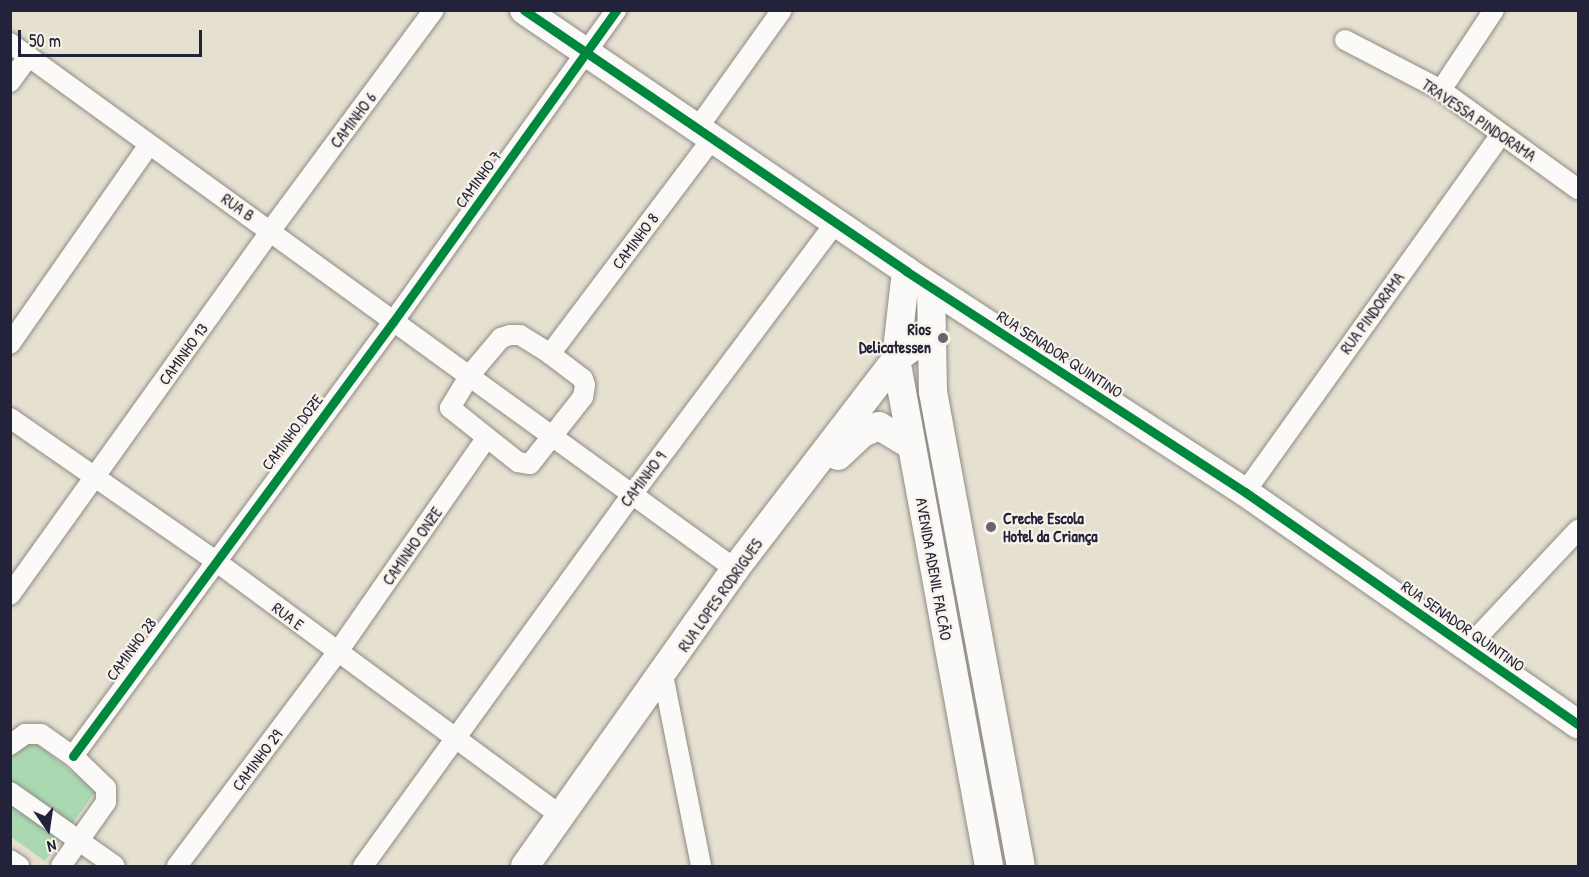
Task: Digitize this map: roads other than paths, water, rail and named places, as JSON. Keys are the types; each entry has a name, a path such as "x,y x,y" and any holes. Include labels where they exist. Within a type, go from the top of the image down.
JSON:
{"street":[{"name":"CAMINHO 6","path":"271,230 434,10"},
{"name":"RUA SENADOR QUINTINO","path":"524,10 906,272 1245,492 1578,724"},
{"name":"CAMINHO 7","path":"393,322 616,10"},
{"name":"CAMINHO 8","path":"554,350 705,133 782,10"},
{"path":"1441,90 1494,10"},
{"name":"TRAVESSA PINDORAMA","path":"1345,40 1441,90 1578,189"},
{"name":"RUA B","path":"10,43 556,438"},
{"path":"10,82 29,56"},
{"name":"RUA PINDORAMA","path":"1245,492 1501,134"},
{"path":"10,344 149,145"},
{"name":"CAMINHO 9","path":"363,867 634,492 836,223"},
{"name":"CAMINHO 13","path":"10,595 271,230"},
{"name":"AVENIDA ADENIL FALCÃO","path":"906,272 896,359 989,867"},
{"name":"AVENIDA ADENIL FALCÃO","path":"931,288 929,336 933,392 1021,867"},
{"name":"CAMINHO DOZE","path":"214,560 393,322"},
{"path":"520,334 554,350 583,379 586,391 556,438 530,464 518,462 486,439 450,408 467,375 501,338 520,334"},
{"name":"RUA LOPES RODRIGUES","path":"525,867 563,817 735,569 896,359 929,336"},
{"name":"RUA E","path":"10,418 214,560 337,653 563,817"},
{"path":"777,516 872,427 889,429 912,445"},
{"path":"556,438 634,492 735,569"},
{"name":"CAMINHO ONZE","path":"337,653 486,439"},
{"path":"1468,647 1578,530"},
{"name":"CAMINHO 28","path":"73,756 214,560"},
{"path":"949,647 978,643"},
{"name":"CAMINHO 29","path":"177,867 337,653"},
{"path":"663,675 701,867"},
{"path":"10,745 17,737 32,733 41,734 73,756 100,781 107,796 61,867"},
{"path":"10,792 80,839 115,867"},
{"path":"10,860 19,867"}],"place":[{"name":"Rios Delicatessen","path":"943,338"},
{"name":"Creche Escola Hotel da Criança","path":"991,527"}]}
